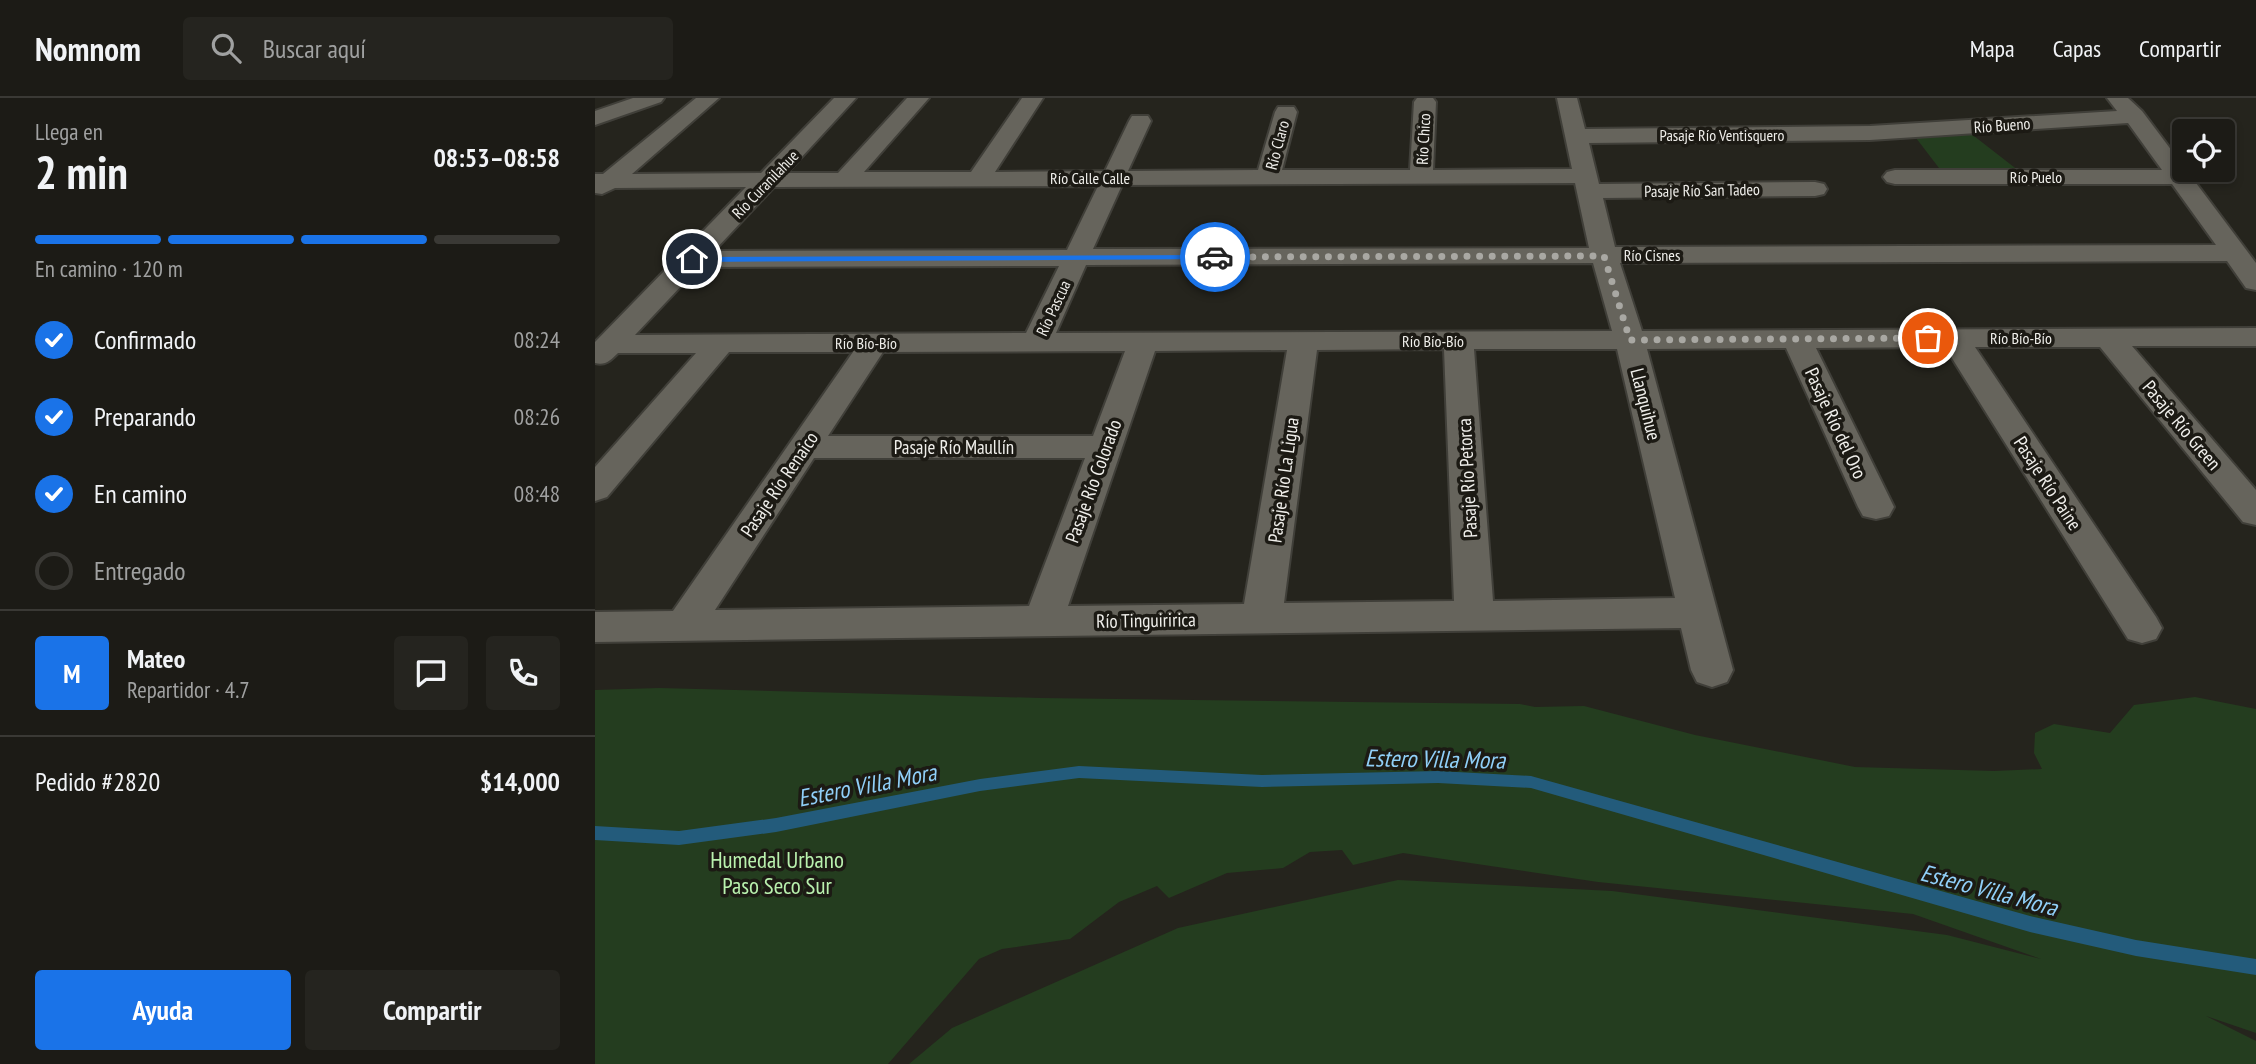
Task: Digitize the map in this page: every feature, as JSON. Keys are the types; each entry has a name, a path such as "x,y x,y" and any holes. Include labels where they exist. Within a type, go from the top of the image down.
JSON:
{"street":[{"path":"595,118 654,98"},
{"path":"600,185 709,98"},
{"name":"Río Curanilahue","path":"602,351 846,98"},
{"path":"843,180 919,98"},
{"path":"978,179 1033,98"},
{"name":"Llanquihue","path":"1567,98 1604,256 1630,340 1712,670"},
{"path":"2116,98 2134,116 2172,169"},
{"name":"Río Chico","path":"1421,177 1425,102"},
{"name":"Río Claro","path":"1268,178 1286,111"},
{"name":"Río Bueno","path":"1870,133 2134,116"},
{"name":"Río Pascua","path":"1037,342 1140,121"},
{"path":"1900,132 1941,177"},
{"name":"Pasaje Río Ventisquero","path":"1574,136 1870,133"},
{"name":"Río Calle Calle","path":"600,185 769,180 1421,177 1587,183"},
{"name":"Río Puelo","path":"1895,177 2172,177"},
{"path":"2182,182 2256,282"},
{"name":"Pasaje Río San Tadeo","path":"1587,183 1815,188"},
{"name":"Río Cisnes","path":"692,259 2235,253"},
{"name":"Pasaje Río Green","path":"2108,337 2256,513"},
{"name":"Río Bío-Bío","path":"602,351 721,344 2256,337"},
{"name":"Pasaje Río Paine","path":"1954,338 2142,628"},
{"name":"Pasaje Río del Oro","path":"1797,339 1876,507"},
{"name":"Pasaje Río La Ligua","path":"1262,618 1303,341"},
{"name":"Pasaje Río Petorca","path":"1459,341 1475,615"},
{"name":"Pasaje Río Colorado","path":"1043,621 1143,342"},
{"name":"Pasaje Río Renaico","path":"684,626 874,343"},
{"path":"595,489 721,344"},
{"name":"Pasaje Río Maullín","path":"804,447 1105,447"},
{"name":"Río Tinguiririca","path":"595,627 1698,613"}],"green space":[{"path":"1965,129 2019,171 1951,174 1939,168 1913,134"},
{"name":"Humedal Urbano Paso Seco Sur","path":"659,688 1040,698 1584,706 1695,735 1855,767 1994,771 2042,769 2034,753 2035,733 2054,724 2110,733 2134,705 2195,697 2256,709 2256,1033 2206,1016 2256,1041 2256,1064 909,1064 952,1028 1178,928 1398,880 1612,891 1947,935 2041,959 1913,914 1598,882 1403,853 1353,865 1342,850 1310,852 1283,868 1227,873 1169,898 1157,886 1119,902 1070,939 1002,949 979,959 888,1064 595,1064 595,690"}],"waterway":[{"name":"Estero Villa Mora","path":"595,833 679,838 776,825 980,785 1079,772 1262,781 1438,777 1531,782 2030,924 2136,948 2256,967"}],"way so far":[{"path":"1215,257 1604,256 1630,340 1928,338"}],"route":[{"path":"692,259 1215,257"}]}
